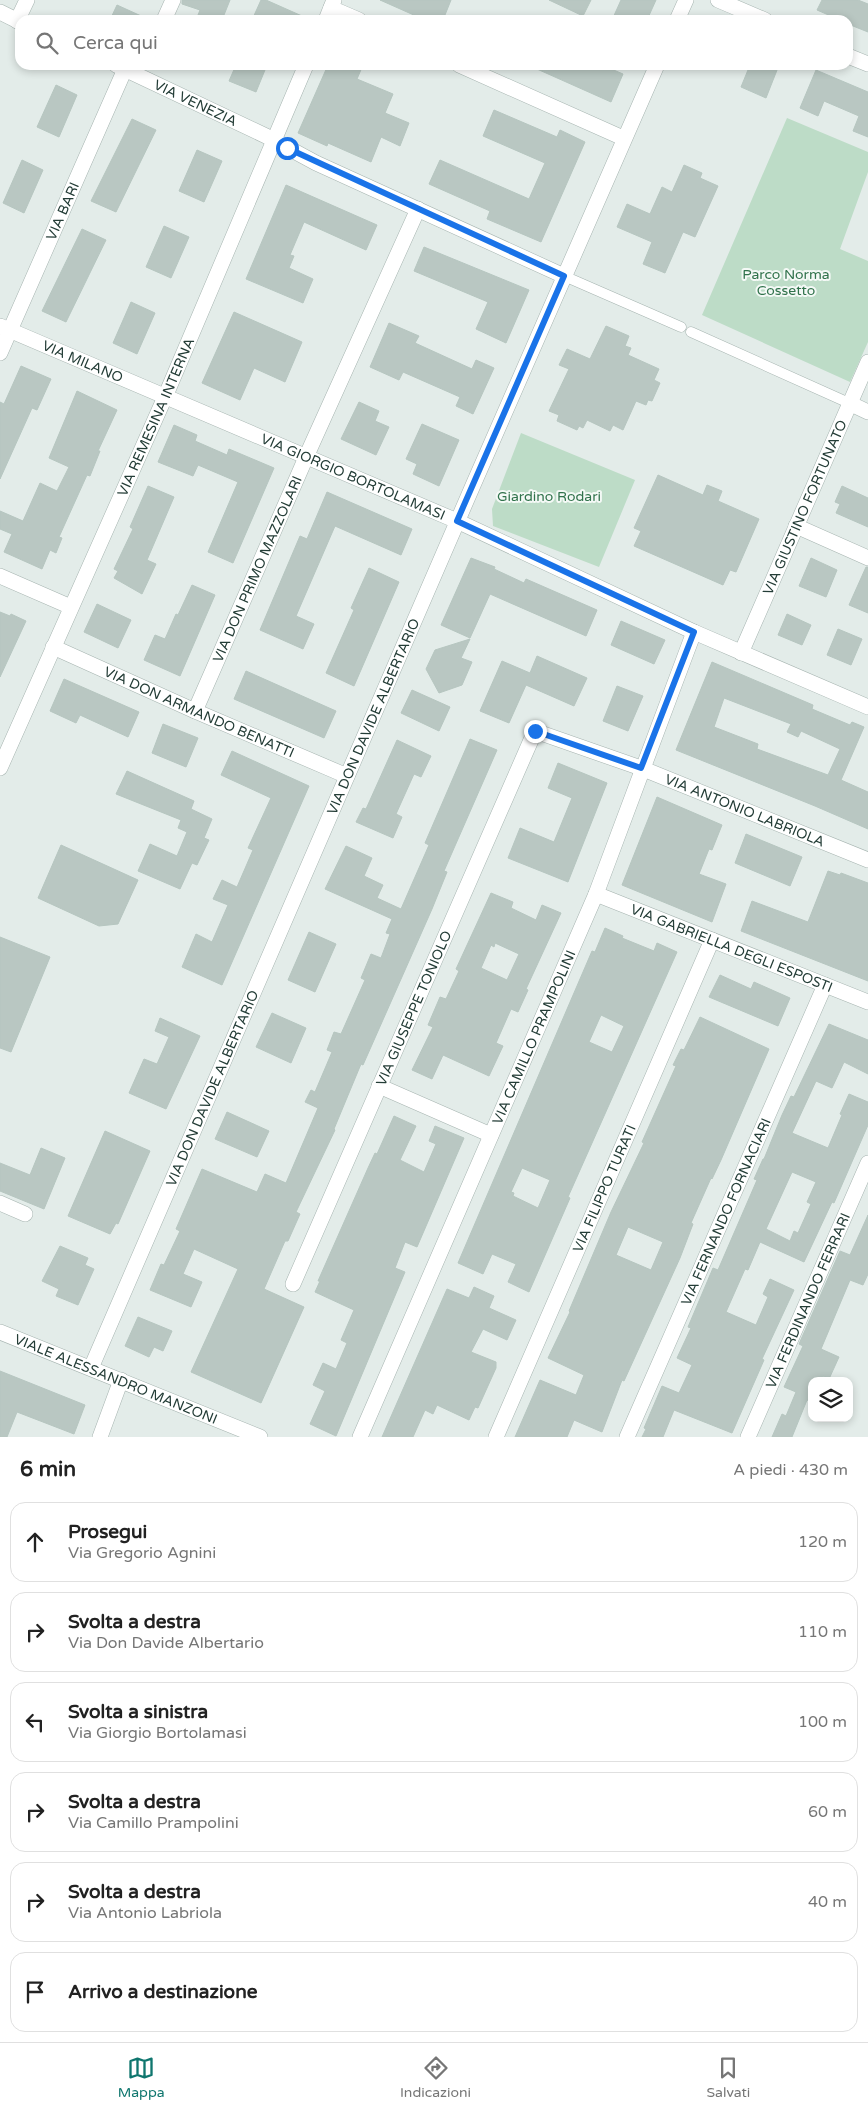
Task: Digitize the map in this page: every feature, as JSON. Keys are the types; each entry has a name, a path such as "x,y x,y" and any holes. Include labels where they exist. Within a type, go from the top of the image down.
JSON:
{"street":[{"path":"22,15 27,0"},
{"path":"166,15 174,0"},
{"path":"679,15 686,0"},
{"path":"718,0 753,15"},
{"path":"330,9 346,15"},
{"path":"0,12 15,20"},
{"path":"853,58 868,64"},
{"name":"VIA BARI","path":"0,353 5,328 120,70"},
{"name":"VIA VENEZIA","path":"142,70 316,163 564,276"},
{"name":"VIA REMESINA INTERNA","path":"0,768 166,398 304,70"},
{"path":"471,70 623,138"},
{"name":"VIA DON DAVIDE ALBERTARIO","path":"91,1368 623,138 655,70"},
{"name":"VIA DON PRIMO MAZZOLARI","path":"195,711 306,456 418,209"},
{"name":"VIA MILANO","path":"5,328 166,398"},
{"name":"VIA GIUSTINO FORTUNATO","path":"741,653 868,362"},
{"name":"VIA GIORGIO BORTOLAMASI","path":"166,398 457,521 694,632 868,706"},
{"path":"849,403 868,412"},
{"path":"796,526 868,558"},
{"path":"0,576 71,607"},
{"name":"VIA CAMILLO PRAMPOLINI","path":"360,1437 596,894 641,768 694,632"},
{"name":"VIA DON ARMANDO BENATTI","path":"53,647 195,711 347,776"},
{"name":"VIA ANTONIO LABRIOLA","path":"535,731 641,768 868,860"},
{"name":"VIA GIUSEPPE TONIOLO","path":"292,1284 535,731"},
{"name":"VIA GABRIELLA DEGLI ESPOSTI","path":"596,894 868,1002"},
{"name":"VIA FILIPPO TURATI","path":"496,1437 712,940"},
{"name":"VIA FERNANDO FORNACIARI","path":"627,1437 825,985"},
{"path":"379,1086 491,1134"},
{"name":"VIA FERDINANDO FERRARI","path":"748,1437 868,1163"},
{"path":"0,1203 25,1214"},
{"name":"VIALE ALESSANDRO MANZONI","path":"0,1332 260,1437"},
{"path":"100,1437 122,1380"}],"lane":[{"path":"564,276 680,327"},
{"path":"691,332 849,403"}],"green space":[{"name":"Parco Norma Cossetto","path":"787,118 868,152 868,172 840,249 868,261 868,342 850,382 702,315"},
{"name":"Giardino Rodari","path":"521,433 635,480 599,567 493,526 492,509"}],"building":[{"path":"182,0 230,0 224,15 198,15 200,10 182,4"},
{"path":"261,0 266,0 300,15 254,15"},
{"path":"380,0 451,0 445,15 414,15"},
{"path":"549,0 591,0 584,15"},
{"path":"621,0 656,0 649,15 614,15"},
{"path":"822,0 858,0 868,4 868,32 853,26 853,15 828,15 817,10"},
{"path":"117,5 139,15 112,15"},
{"path":"234,70 265,70 256,92 229,81"},
{"path":"326,70 361,70 357,79 393,94 385,113 409,123 400,146 381,137 371,162 328,143 327,146 298,133"},
{"path":"539,70 614,70 623,74 611,102"},
{"path":"748,70 777,70 766,98 741,87"},
{"path":"816,70 868,92 868,137 853,131 859,116 824,101 818,116 800,108"},
{"path":"56,85 77,95 59,137 37,127"},
{"path":"494,110 557,137 560,130 585,142 541,242 487,219 490,211 429,184 440,160 529,199 545,163 483,136"},
{"path":"132,119 156,130 116,212 91,201"},
{"path":"197,150 222,161 204,202 179,191"},
{"path":"22,160 43,170 24,213 3,203"},
{"path":"684,165 702,173 700,178 718,186 695,237 683,232 665,273 643,264 652,242 617,227 627,204 650,214 662,187 672,192"},
{"path":"286,185 377,225 366,250 304,222 290,255 294,256 289,268 313,279 303,303 246,279"},
{"path":"164,226 189,237 171,278 146,267"},
{"path":"82,229 106,240 66,322 42,311"},
{"path":"424,247 529,290 506,343 476,329 488,302 414,271"},
{"path":"131,302 155,313 137,354 113,343"},
{"path":"234,312 302,342 285,382 254,368 240,400 202,383"},
{"path":"389,323 419,336 415,343 472,369 476,360 494,368 473,414 456,406 460,397 403,372 399,380 370,367"},
{"path":"606,326 629,336 625,346 631,348 628,355 659,369 654,380 660,383 652,401 648,400 646,405 636,401 623,430 613,425 610,431 587,420 583,428 579,426 577,430 557,421 559,415 549,411 569,369 559,365 567,349 590,359"},
{"path":"21,366 51,379 37,410 32,408 0,479 0,402 4,404"},
{"path":"77,391 117,410 98,451 100,451 90,476 87,475 59,537 62,538 56,553 50,550 42,569 4,552 12,534 0,529 0,511 23,521 40,483 57,491 69,467 49,458"},
{"path":"359,402 379,411 375,421 389,427 376,455 341,439"},
{"path":"422,424 459,440 439,486 413,474 417,464 406,459"},
{"path":"174,425 197,435 195,441 227,455 229,449 274,468 233,563 208,552 238,482 198,465 193,476 158,462"},
{"path":"658,475 703,495 707,485 722,491 718,501 759,519 736,572 730,570 723,585 634,546 641,531 634,528"},
{"path":"148,486 174,497 147,560 156,564 142,594 114,578 118,571 114,569 133,529 130,527"},
{"path":"842,486 868,498 868,527 836,513 840,504 835,502"},
{"path":"327,492 412,529 401,555 335,526 296,616 314,624 303,649 260,630 300,536 307,539"},
{"path":"471,558 495,567 494,569 524,583 526,579 597,610 586,636 490,594 470,638 441,625"},
{"path":"811,558 837,570 826,597 799,586"},
{"path":"866,567 868,567 868,613 849,605"},
{"path":"369,568 399,582 354,686 326,673 354,610 351,608"},
{"path":"192,585 215,595 180,676 144,660 155,635 165,639"},
{"path":"97,604 131,620 118,648 84,632"},
{"path":"0,612 10,616 11,614 26,621 0,677"},
{"path":"787,614 811,625 802,645 778,635"},
{"path":"621,621 665,640 654,664 611,645"},
{"path":"838,629 862,639 851,665 827,655"},
{"path":"470,639 461,658 472,662 462,685 439,693 426,669 435,650"},
{"path":"537,656 587,678 574,706 526,685 509,723 480,711 502,661 530,673"},
{"path":"712,662 813,705 812,709 850,725 852,722 864,727 841,780 868,792 868,829 815,806 676,750","holes":["724,698 791,724 787,732 798,737 801,731 840,749 828,775 757,749 758,744 714,727"]},
{"path":"246,671 336,711 324,738 234,699"},
{"path":"64,679 139,712 128,737 80,715 76,723 50,711"},
{"path":"617,686 643,696 628,731 603,721"},
{"path":"412,690 450,707 439,731 401,713"},
{"path":"163,724 198,738 186,767 152,753"},
{"path":"470,739 497,750 444,871 447,872 432,909 363,1065 361,1064 335,1130 296,1212 300,1214 288,1241 285,1241 264,1289 304,1307 261,1403 191,1372 238,1269 194,1249 183,1274 202,1282 191,1307 150,1290 161,1264 164,1265 180,1231 176,1229 202,1169 257,1192 265,1174 286,1183 318,1108 305,1102 311,1090 315,1092 332,1052 327,1050 334,1032 341,1034 365,980 361,978 371,954 381,958 390,934 386,933 392,919 325,889 346,846 372,858 364,876 383,885 377,898 401,909 429,845 425,843"},
{"path":"397,740 431,756 421,777 414,774 396,814 402,817 393,838 356,822 363,808 366,809"},
{"path":"232,751 309,786 222,985 182,967 196,934 212,942 228,905 213,899 222,880 237,887 253,850 248,848 271,798 221,775"},
{"path":"558,763 607,783 568,882 508,858 520,828 554,842 572,798 548,788"},
{"path":"127,771 194,801 191,809 212,819 204,838 209,840 197,865 192,863 180,889 138,871 150,844 177,856 187,832 178,828 181,820 116,794"},
{"path":"657,797 722,825 712,850 709,849 699,874 726,884 712,922 622,885"},
{"path":"746,834 802,857 790,886 735,863"},
{"path":"61,845 138,880 118,924 99,926 38,898"},
{"path":"828,871 840,875 841,873 868,883 868,981 741,931 752,901 808,922"},
{"path":"491,893 513,902 511,908 536,920 542,905 561,913 526,989 528,990 518,1012 511,1009 496,1043 503,1046 489,1076 443,1055 432,1079 412,1070 433,1027 428,1025 440,997 446,999 459,971 456,969","holes":["495,943 519,954 507,980 481,968 491,945 494,947"]},
{"path":"605,928 623,936 622,938 654,951 657,943 677,952 568,1197 570,1198 529,1292 508,1282 516,1264 492,1254 483,1274 458,1263 592,951 595,952","holes":["601,1015 624,1026 612,1052 589,1042","522,1168 550,1180 538,1208 513,1196 514,1193 511,1192"]},
{"path":"309,932 336,944 315,992 288,980"},
{"path":"0,937 50,957 11,1052 0,1048"},
{"path":"720,975 751,989 754,982 790,998 778,1026 709,997"},
{"path":"272,1013 306,1028 291,1063 256,1047"},
{"path":"700,1017 769,1049 721,1160 691,1223 693,1224 680,1258 624,1381 622,1380 602,1432 574,1420 567,1437 515,1437 540,1380 576,1395 584,1375 548,1358 570,1312 611,1212 644,1143 642,1142 676,1066 673,1065 681,1049 684,1050","holes":["628,1227 663,1242 651,1270 616,1255"]},
{"path":"160,1018 200,1036 166,1109 129,1093 144,1059 157,1064 169,1037 155,1031"},
{"path":"829,1024 868,1040 868,1074 844,1062 832,1088 816,1081 792,1133 828,1148 849,1094 868,1102 868,1125 834,1203 832,1202 804,1262 760,1242 748,1270 745,1269 726,1312 756,1325 768,1297 763,1294 770,1279 794,1290 762,1359 764,1360 732,1433 674,1410 663,1437 642,1437 662,1386 679,1393 692,1365 677,1358 691,1328 688,1327 713,1268 718,1270 757,1180 754,1179 782,1115 791,1096 794,1097","holes":["792,1172 816,1182 807,1202 811,1204 798,1233 794,1231 790,1241 766,1229"]},
{"path":"227,1112 269,1131 257,1157 215,1139"},
{"path":"394,1116 416,1126 400,1160 424,1172 436,1144 429,1141 435,1126 464,1138 417,1247 405,1242 395,1268 405,1272 336,1436 310,1424 325,1391 313,1385 323,1363 336,1369 347,1343 341,1340 354,1310 315,1292 320,1281 318,1281 368,1168 375,1153 377,1154"},
{"path":"105,1131 150,1151 118,1224 116,1223 110,1234 68,1216"},
{"path":"41,1148 65,1158 44,1209 0,1191 0,1163 30,1175"},
{"path":"868,1215 868,1274 863,1285 850,1280 821,1349 839,1357 830,1377 808,1377 808,1400 792,1437 772,1437 782,1414 786,1416 796,1392 784,1387 803,1346 799,1344 840,1251 850,1255"},
{"path":"60,1246 88,1258 85,1265 94,1269 78,1305 56,1296 59,1289 42,1281"},
{"path":"474,1287 494,1296 489,1308 516,1320 507,1340 483,1329 471,1352 496,1362 496,1368 478,1408 475,1407 469,1420 437,1405 433,1414 425,1410 413,1437 382,1437 447,1289 469,1298"},
{"path":"138,1317 172,1331 163,1351 154,1347 149,1357 125,1346"},
{"path":"0,1371 85,1405 74,1434 17,1412 7,1437 0,1437"}],"route":[{"path":"287,148 564,276 457,521 694,632 641,768 535,731"}]}
